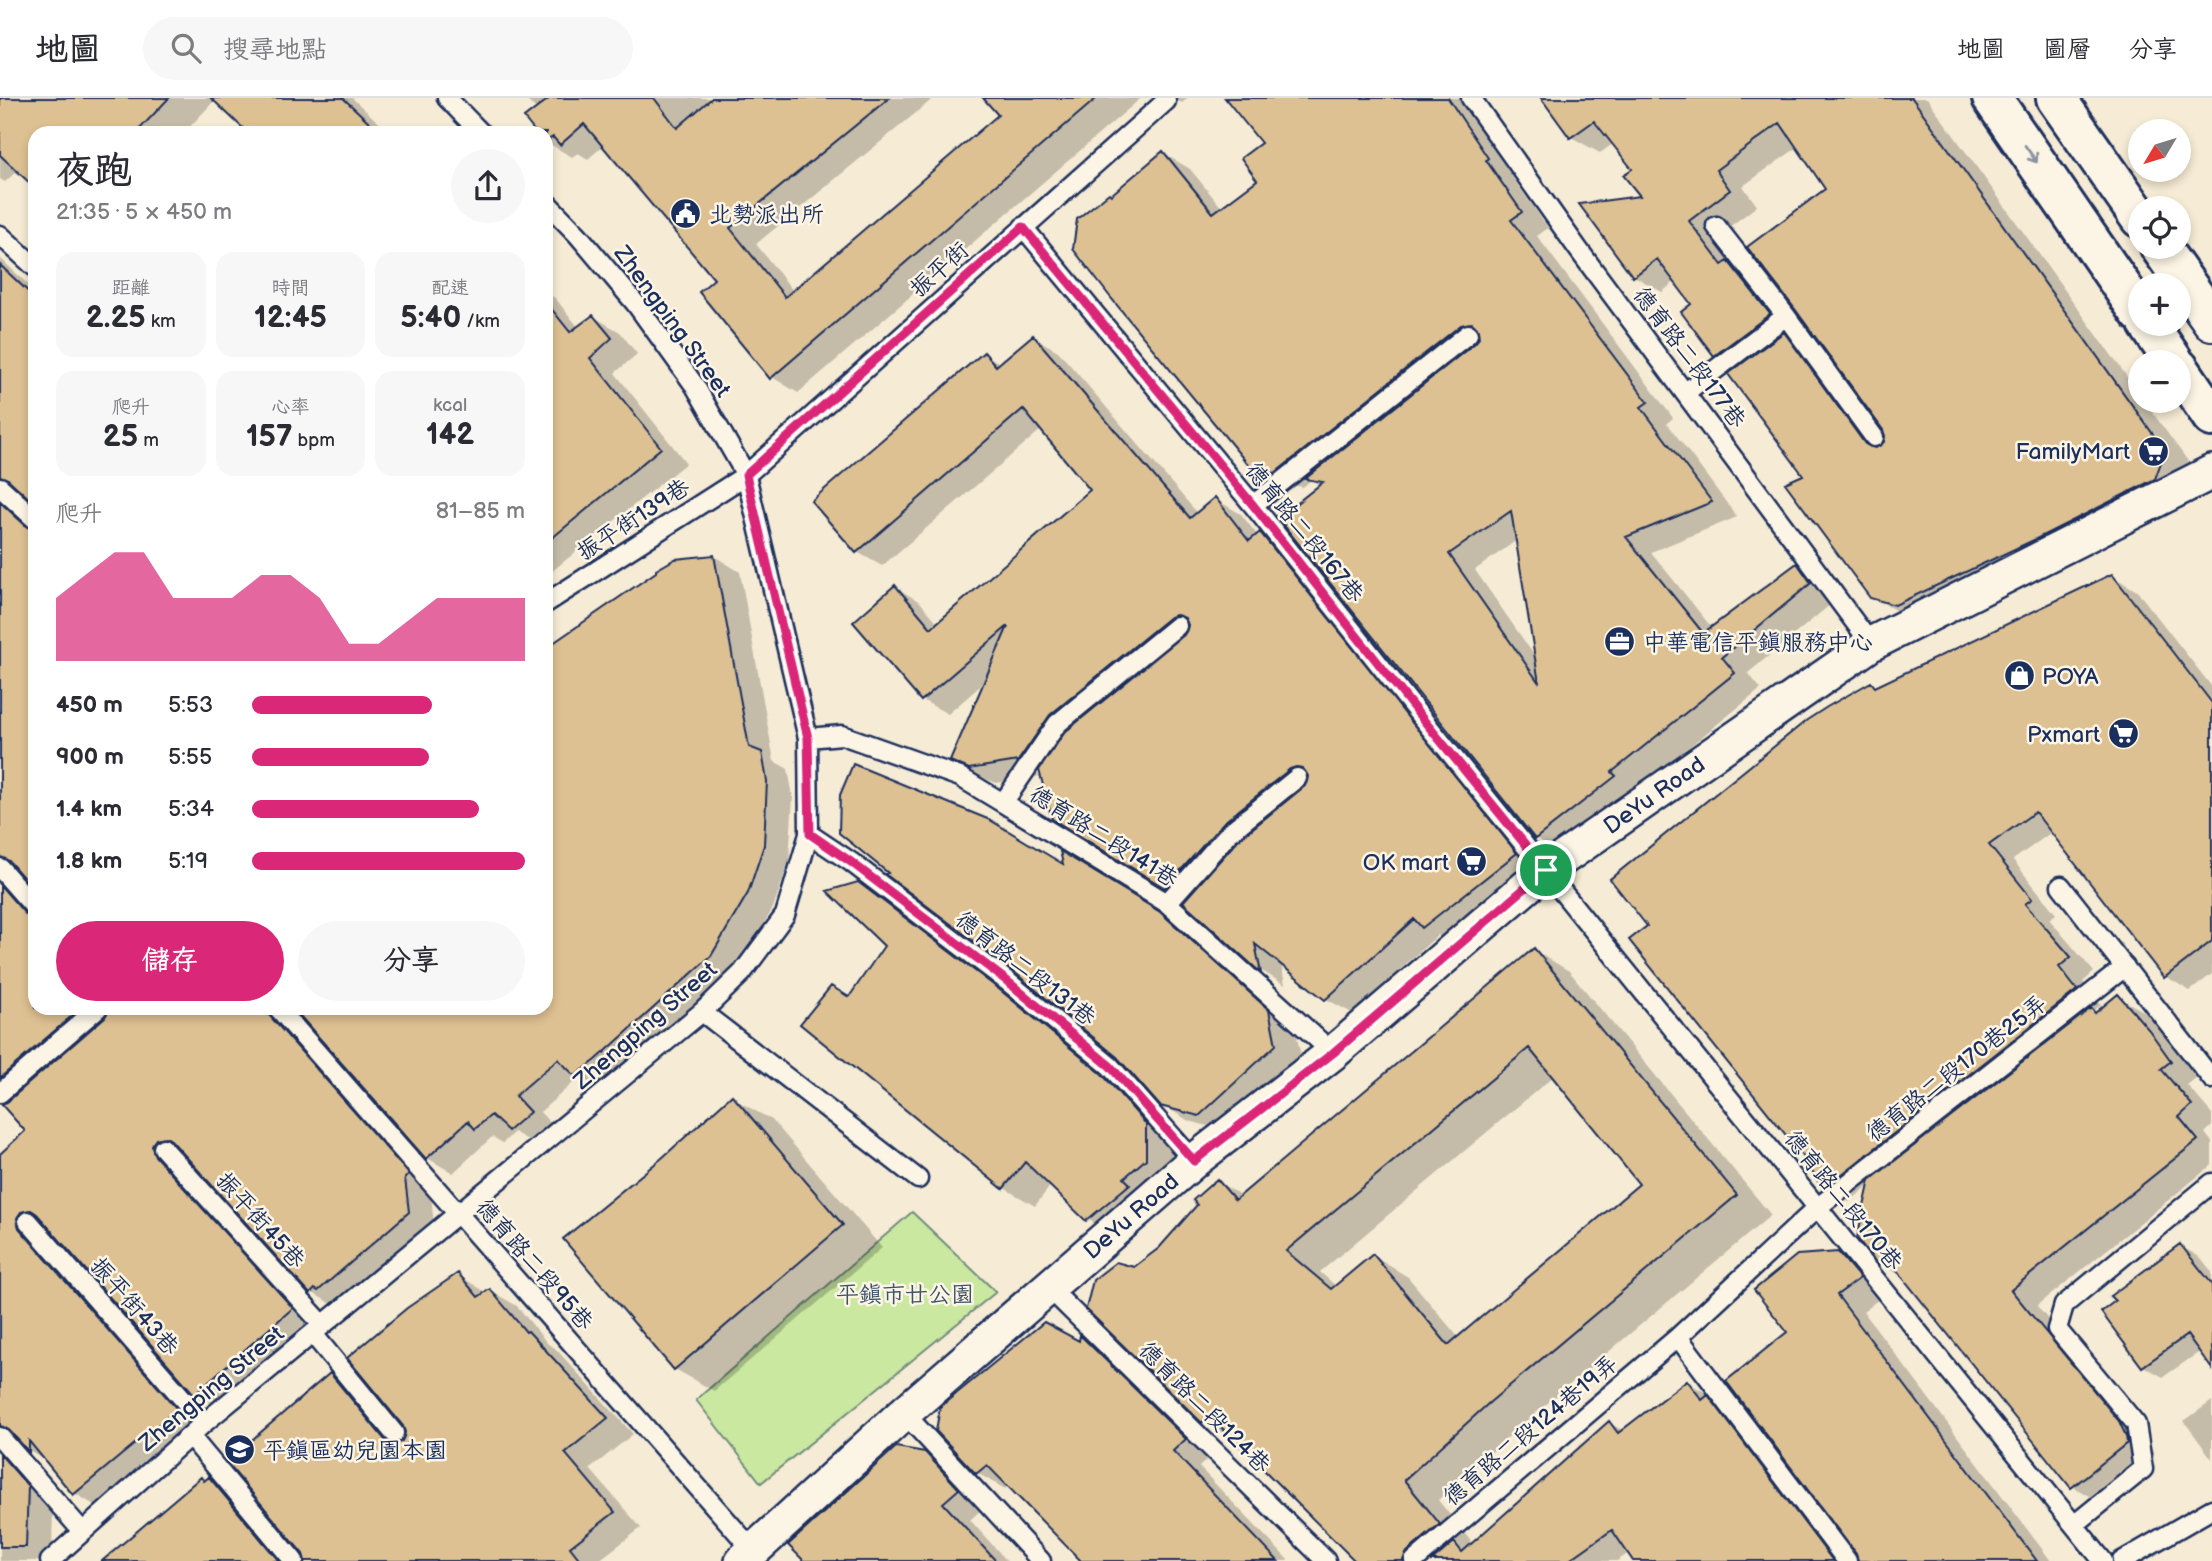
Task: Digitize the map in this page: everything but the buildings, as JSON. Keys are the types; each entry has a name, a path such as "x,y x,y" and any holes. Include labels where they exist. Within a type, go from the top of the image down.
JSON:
{"main road":[{"path":"1992,98 2128,296"},
{"path":"2056,98 2128,201"},
{"path":"2168,259 2212,321"},
{"path":"2191,385 2212,416"}],"street":[{"name":"DeYu Road","path":"753,1558 904,1413 1194,1161 1333,1053 1546,870 1871,644 2212,472"}],"lane":[{"path":"447,98 474,126"},
{"name":"德育路二段177巷","path":"1471,98 1578,249 1871,644"},
{"name":"振平街","path":"746,475 1166,101"},
{"name":"Zhengping Street","path":"50,1561 204,1423 702,1012 742,973 785,915 810,834 808,738 746,475 695,386 636,304 553,209"},
{"path":"1716,226 1874,437"},
{"name":"德育路二段167巷","path":"1023,227 1253,505 1546,870"},
{"path":"0,234 28,260"},
{"path":"1686,392 1786,316"},
{"path":"1253,505 1468,334"},
{"name":"振平街139巷","path":"553,599 746,475"},
{"path":"0,487 28,513"},
{"path":"1003,803 1057,724 1177,626"},
{"name":"德育路二段141巷","path":"808,738 842,736 960,777 1167,903 1333,1053"},
{"path":"1167,903 1230,832 1297,778"},
{"name":"德育路二段131巷","path":"810,834 851,862 996,973 1110,1066 1194,1161"},
{"path":"0,868 28,900"},
{"name":"德育路二段170巷","path":"1546,870 2103,1561"},
{"path":"2061,886 2212,1079"},
{"name":"德育路二段170巷25弄","path":"1678,1337 1818,1207 2125,967"},
{"path":"702,1012 918,1179"},
{"path":"0,1093 90,1015"},
{"name":"德育路二段95巷","path":"284,1015 753,1558"},
{"name":"振平街45巷","path":"163,1148 318,1329 394,1433"},
{"path":"2074,1525 2143,1469 2136,1424 2057,1329 2064,1305 2212,1184"},
{"name":"振平街43巷","path":"28,1221 204,1423"},
{"name":"德育路二段124巷","path":"1049,1289 1326,1561"},
{"path":"1678,1337 1847,1561"},
{"name":"德育路二段124巷19弄","path":"1414,1561 1678,1337"},
{"path":"904,1413 1041,1561"},
{"path":"190,1436 294,1561"},
{"path":"0,1437 82,1531"},
{"path":"2122,1561 2212,1509"}],"green space":[{"name":"平鎮市廿公園","path":"912,1212 996,1292 761,1483 696,1400"}],"place":[{"name":"北勢派出所","path":"686,214"},
{"name":"FamilyMart","path":"2153,451"},
{"name":"中華電信平鎮服務中心","path":"1620,642"},
{"name":"POYA","path":"2019,676"},
{"name":"Pxmart","path":"2123,734"},
{"name":"OK mart","path":"1472,862"},
{"name":"平鎮區幼兒園本園","path":"240,1450"}],"route":[{"path":"1023,227 1253,505 1546,870 1333,1053 1194,1161 1110,1066 1007,981 810,834 808,738 746,475 1023,227"}]}
